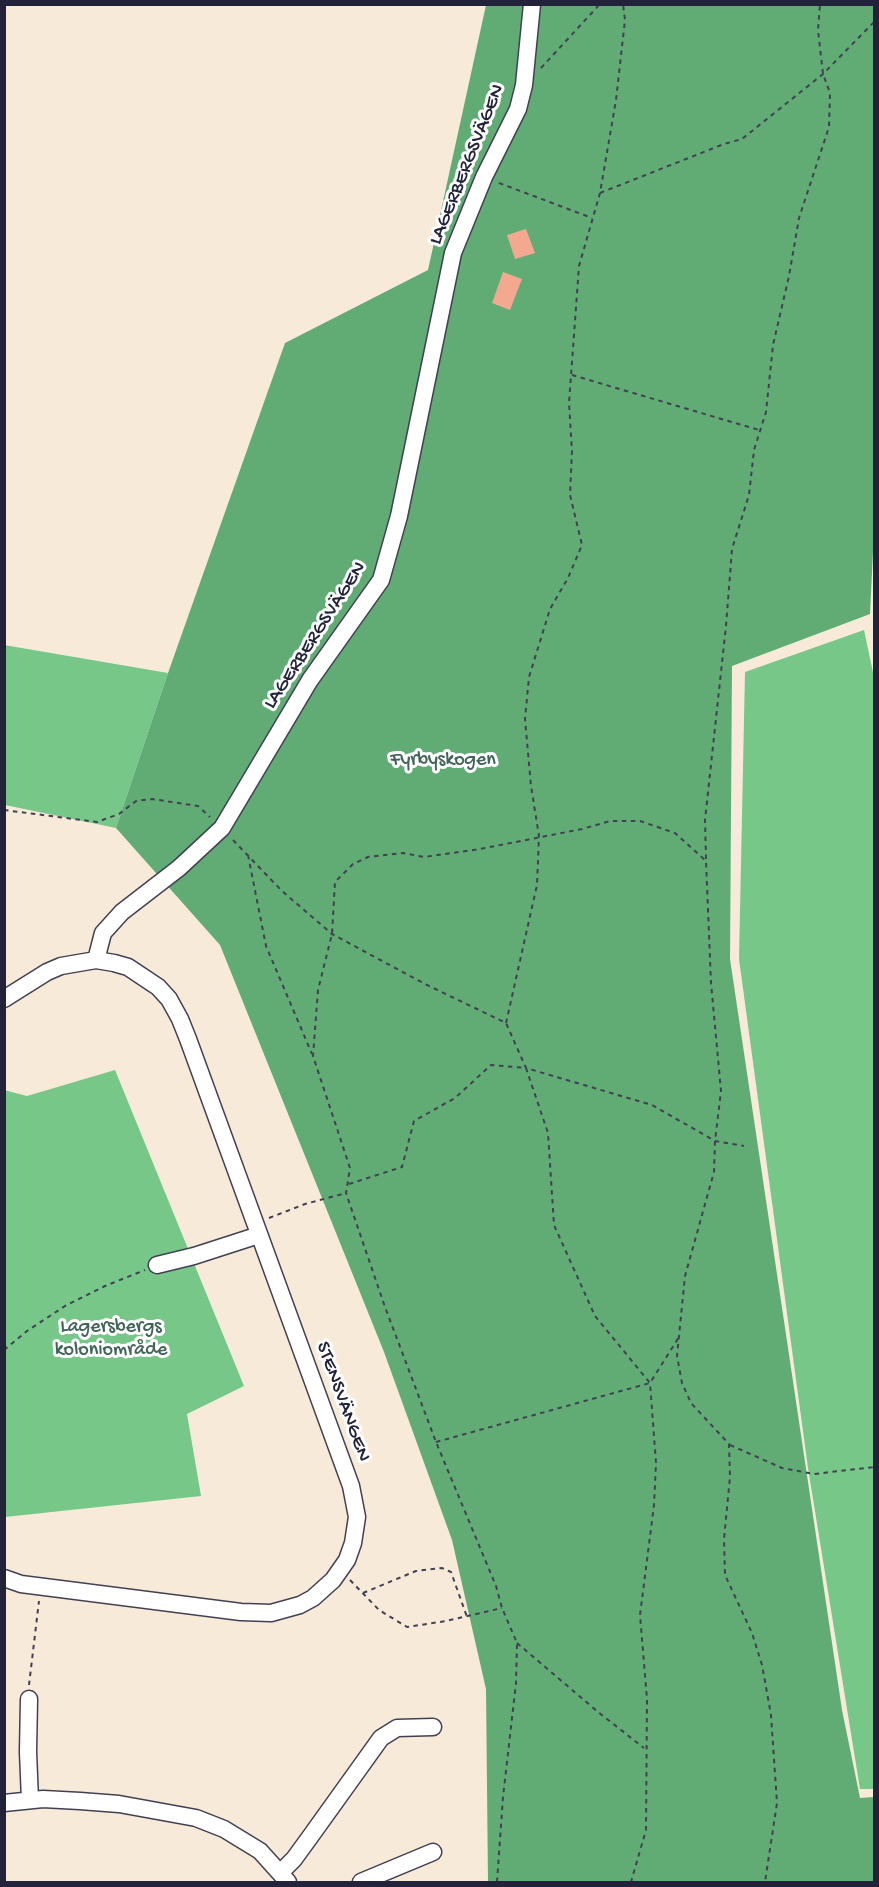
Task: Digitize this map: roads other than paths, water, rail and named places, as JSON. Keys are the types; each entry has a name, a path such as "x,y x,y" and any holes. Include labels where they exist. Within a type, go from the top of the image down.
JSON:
{"street":[{"name":"LAGERBERGSVÄGEN","path":"96,960 103,933 122,912 179,868 222,828 310,680 381,580 399,516 453,253 484,177 518,109 524,85 532,4"},
{"path":"4,999 47,972 61,966 96,960"},
{"name":"STENSVÄNGEN","path":"4,1578 21,1584 41,1587 241,1612 271,1613 286,1610 313,1598 325,1588 347,1560 356,1530 355,1499 184,1029 169,999 158,987 128,968 96,960"},
{"path":"157,1265 194,1256 257,1229"},
{"path":"29,1699 30,1800"},
{"path":"4,1803 44,1799 119,1804 196,1818 245,1840 261,1851 285,1877 310,1837 381,1738 398,1728 433,1727"},
{"path":"361,1882 433,1852"}],"park label":[{"name":"Fyrbyskogen","path":"443,761"},
{"name":"Lagersbergs koloniområde","path":"111,1340"}]}
